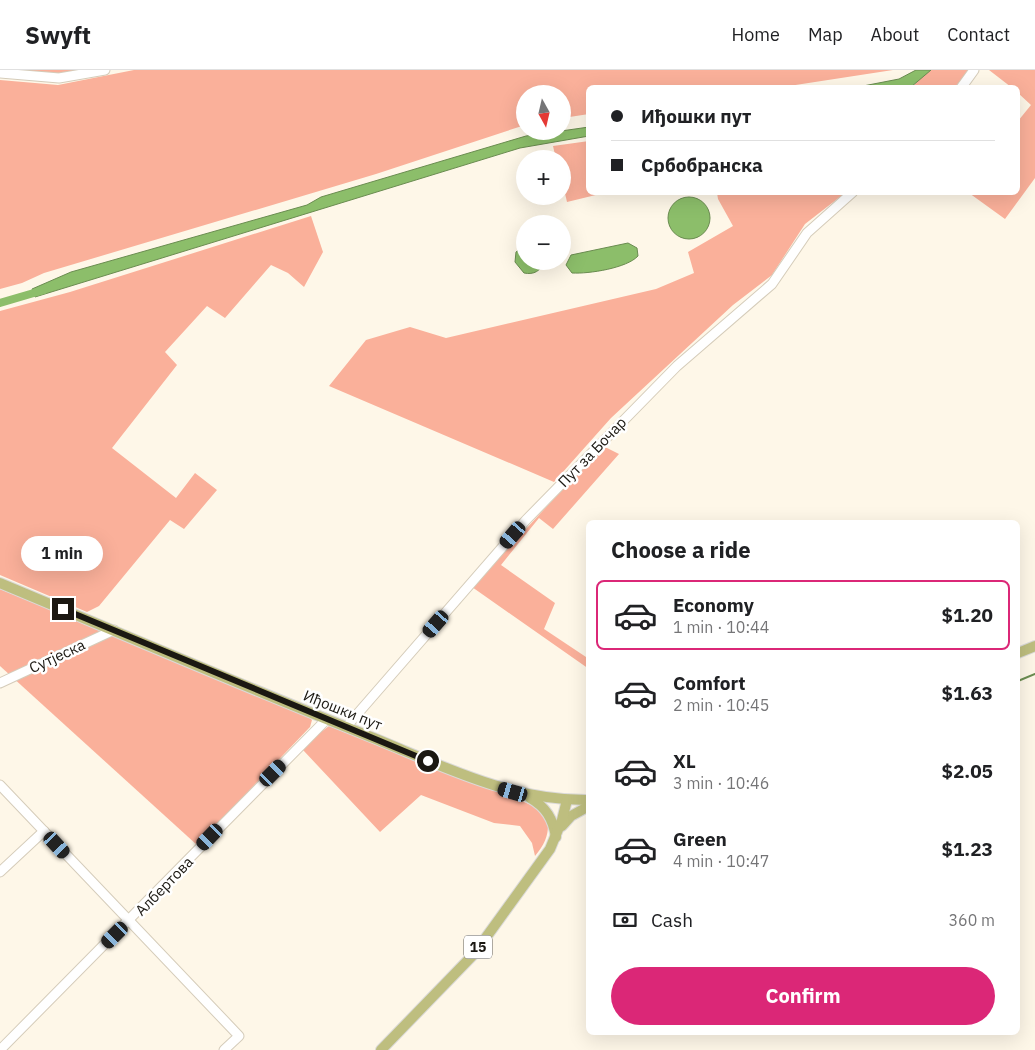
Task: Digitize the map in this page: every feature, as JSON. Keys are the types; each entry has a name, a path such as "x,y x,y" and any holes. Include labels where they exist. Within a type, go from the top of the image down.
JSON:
{"main road":[{"name":"Иђошки пут","path":"0,583 326,720 464,775 524,795 567,800 586,800"},
{"path":"1020,652 1035,646"},
{"path":"524,795 543,807 550,815 557,834"},
{"name":"15","path":"381,1050 474,954 544,858 557,834 567,800"},
{"path":"557,834 571,816 586,808"}],"street":[{"path":"0,72 59,78 105,70"},
{"path":"965,84 974,70"},
{"name":"Пут за Бочар","path":"346,728 526,520 677,366 772,284 807,233 850,195"},
{"name":"Сутјеска","path":"0,683 114,630"},
{"name":"Албертова","path":"0,1050 326,720"},
{"path":"0,785 238,1036 224,1050"},
{"path":"0,872 44,831"}],"shaded area":[{"path":"8,70 92,70 60,75"},
{"path":"134,70 893,70 796,85 586,85 586,114 571,117 571,85 516,85 516,128 376,174 44,273 22,283 0,289 0,80 58,85"},
{"path":"916,70 931,70 913,85 868,85 899,79"},
{"path":"929,70 970,70 957,85 914,85"},
{"path":"989,70 1035,70 1035,178 1005,219 972,195 1020,195 1020,119 1031,105 1020,95 1020,85 1008,85"},
{"path":"586,127 586,137 571,139 571,130"},
{"path":"516,139 566,140 520,148 35,297 32,289 71,272 307,205 321,197"},
{"path":"586,141 586,195 596,195 571,201 571,150 554,150 553,146"},
{"path":"717,195 842,195 805,224 772,275 733,305 611,418 554,482 329,386 366,340 410,327 446,338 656,289 694,273 688,252 733,226"},
{"path":"693,197 701,200 707,206 710,218 707,230 701,236 685,239 677,236 671,230 668,214 671,206 677,200"},
{"path":"311,216 323,252 304,287 288,273 271,265 225,318 207,306 165,352 177,365 112,448 176,498 195,473 217,490 184,529 170,520 99,606 87,612 0,575 0,311 70,292"},
{"path":"628,243 637,248 638,256 617,267 572,273 570,270 571,255"},
{"path":"522,270 539,270 534,273 524,273"},
{"path":"603,446 619,454 553,529 539,518 501,565 555,603 544,629 586,657 586,667 472,587"},
{"path":"0,589 307,715 312,720 310,727 197,845 0,666"},
{"path":"329,726 534,806 548,819 548,830 544,843 535,856 532,843 520,826 494,823 421,795 380,832 303,750 309,741"}],"waterway":[{"path":"0,303 44,290"},
{"path":"1020,680 1035,674"}],"route":[{"path":"63,609 428,761"}]}
